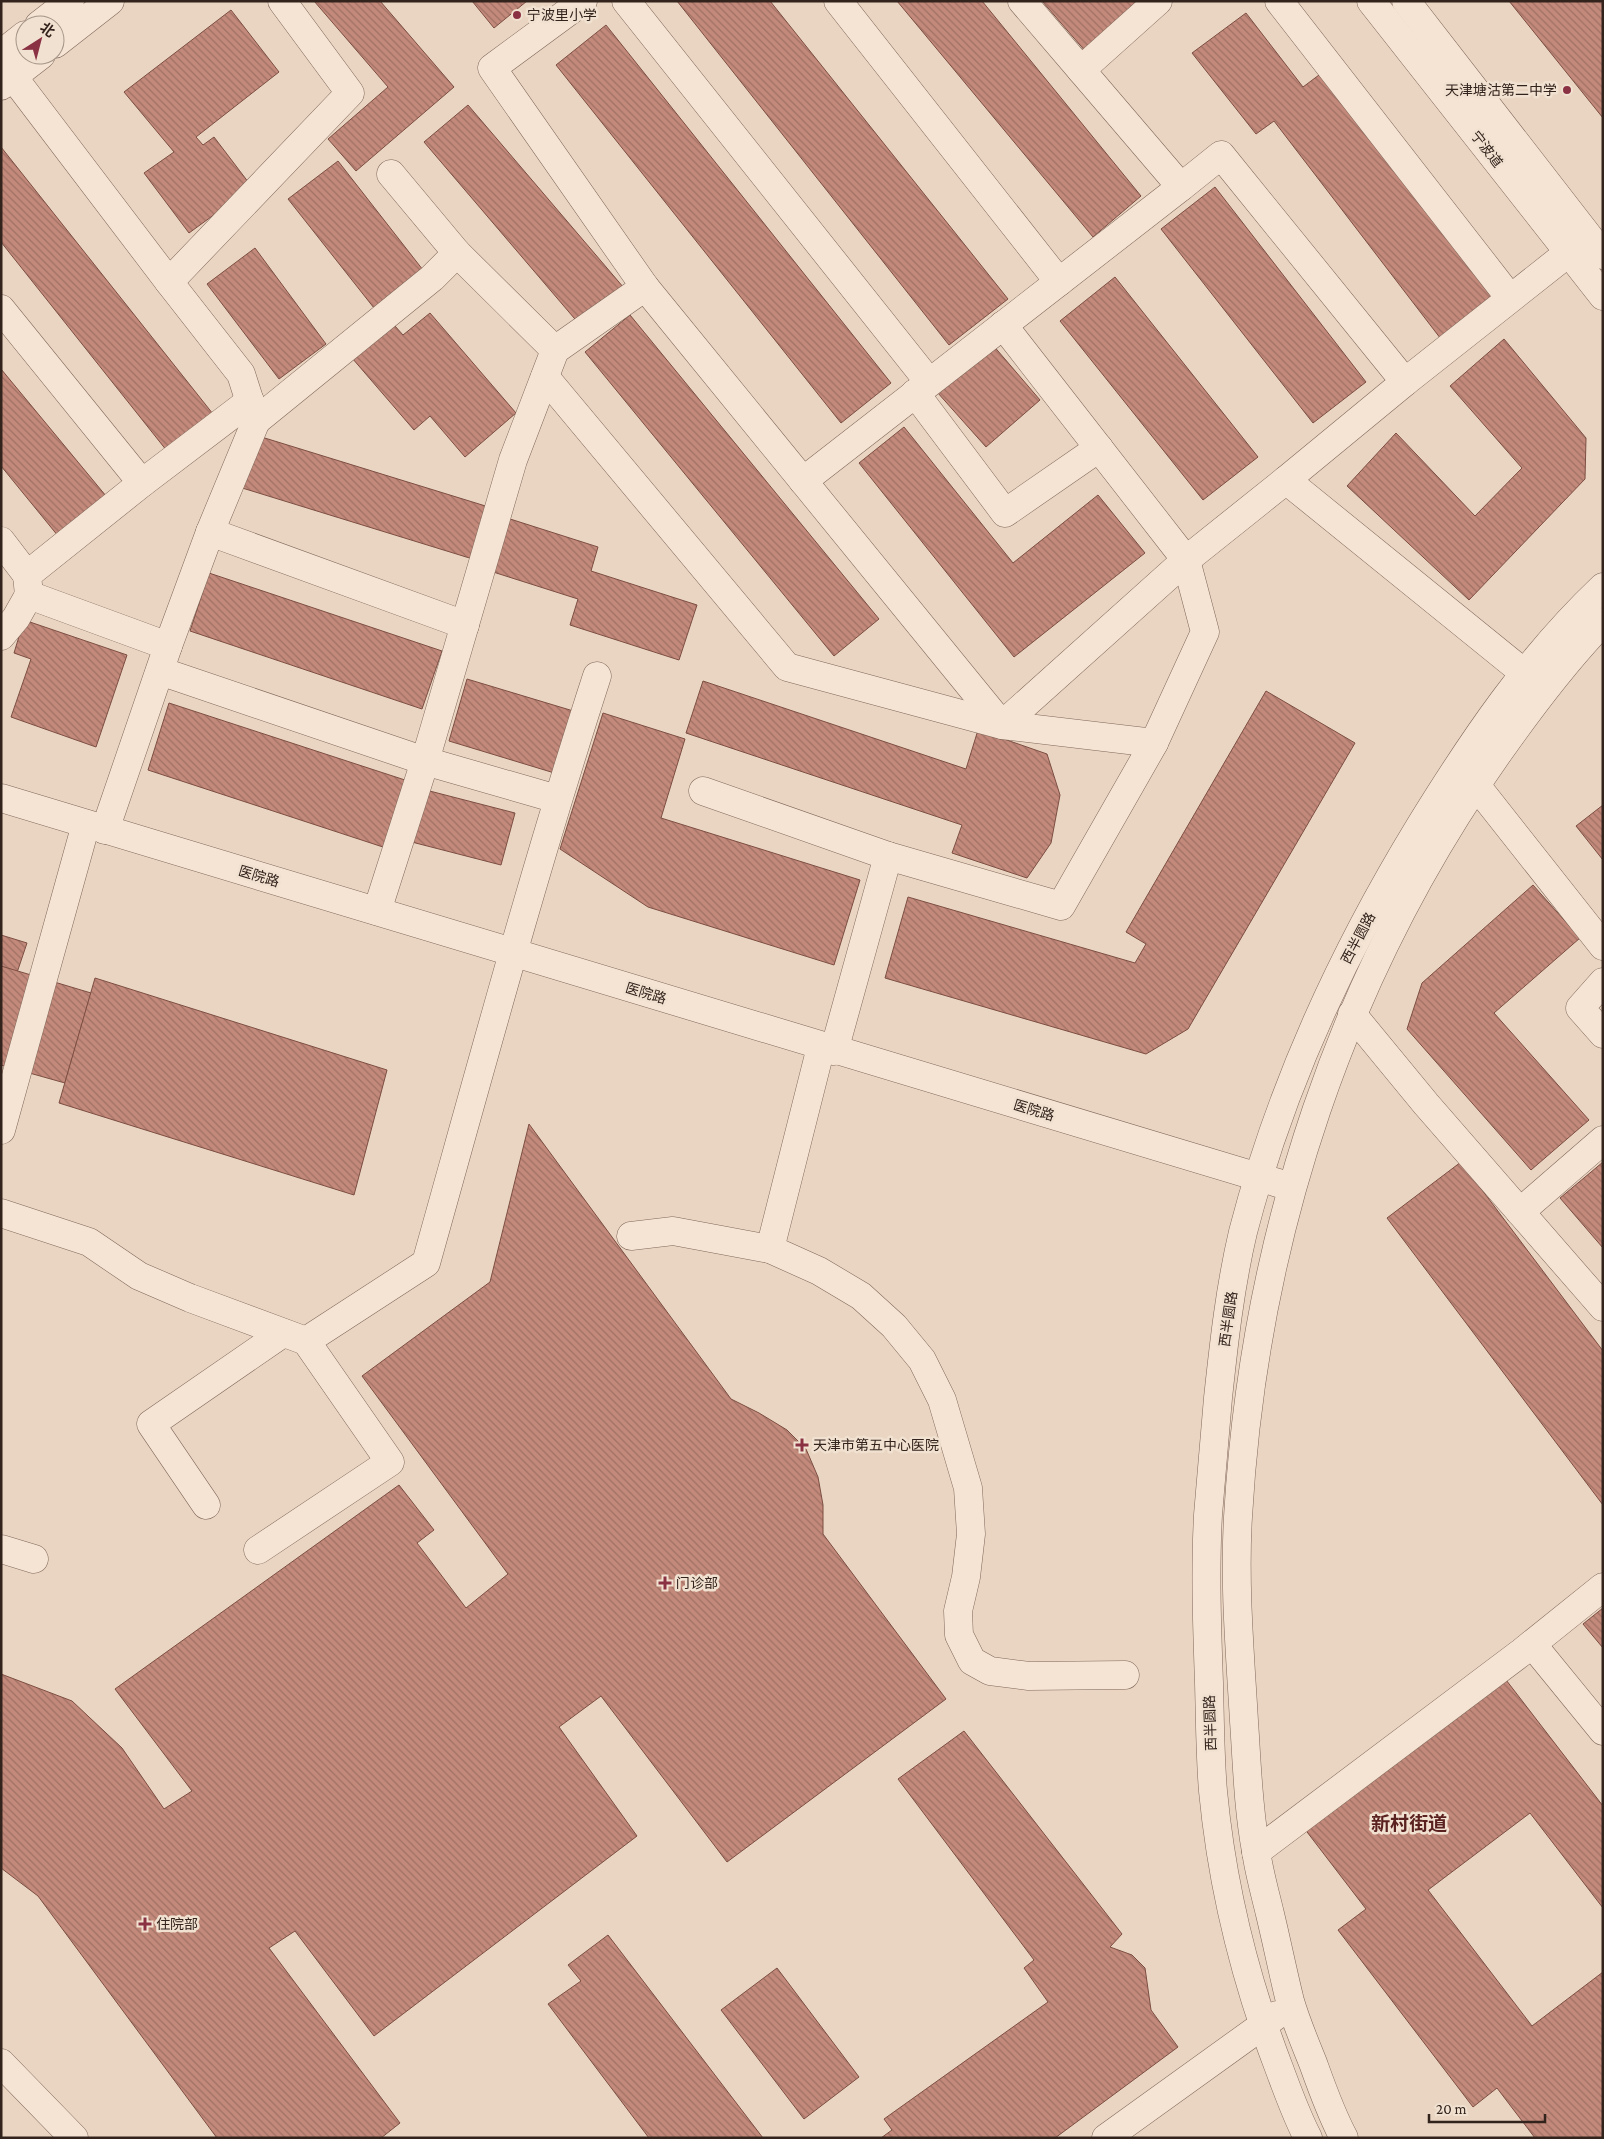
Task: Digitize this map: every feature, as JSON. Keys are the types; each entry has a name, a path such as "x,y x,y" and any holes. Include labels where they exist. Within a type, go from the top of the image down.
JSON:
{"street":[{"path":"52,15 70,1"},
{"path":"65,36 110,1"},
{"path":"169,282 350,93 282,1"},
{"path":"583,1 492,68 645,286 1002,724"},
{"path":"626,1 922,388 1005,513 1099,448"},
{"path":"838,1 1059,282"},
{"path":"1022,1 1181,187"},
{"path":"1081,70 1158,1"},
{"path":"1279,1 1510,298"},
{"name":"宁波道","path":"1371,1 1587,248"},
{"name":"宁波道","path":"1406,1 1587,248 1603,296"},
{"path":"1,1130 96,827 160,671 253,411 241,374 4,69 15,52"},
{"path":"803,481 1221,155 1405,382"},
{"path":"391,174 457,253 555,350"},
{"path":"1002,724 1186,560 1510,298 1587,248"},
{"path":"1,636 16,618 28,585 142,483 253,411 432,278 457,253"},
{"path":"377,911 425,761 513,460 555,350 645,286"},
{"path":"1,308 142,483"},
{"path":"703,791 888,856 1061,906 1154,743 1205,632 1186,560 1004,325"},
{"path":"545,377 787,667 1002,724 1154,743"},
{"path":"1286,480 1544,689"},
{"path":"210,532 465,625"},
{"path":"1,541 28,585 168,646"},
{"name":"西半圆路","path":"1308,2138 1298,2119 1262,2025 1236,1934 1213,1790 1206,1610 1208,1518 1227,1313 1243,1233 1287,1097 1323,1006 1359,934 1405,851 1454,772 1523,672 1577,612 1603,587"},
{"name":"西半圆路","path":"1344,2138 1334,2118 1291,2005 1256,1852 1249,1804 1238,1620 1238,1520 1246,1432 1259,1334 1291,1188 1318,1100 1352,1014 1388,938 1429,859 1475,784 1544,689 1603,622"},
{"path":"160,671 425,761 557,799"},
{"path":"206,1505 151,1424 294,1337 426,1263 512,952 557,799 597,676"},
{"path":"1475,784 1603,946"},
{"name":"医院路","path":"1,798 828,1049 1260,1177 1291,1188"},
{"path":"770,1249 828,1049 888,856"},
{"path":"1603,982 1580,1008 1603,1034"},
{"path":"1352,1014 1426,1104 1603,1307"},
{"path":"1520,1212 1603,1140"},
{"path":"1,1213 89,1242 139,1276 190,1298 294,1337 390,1462 258,1550"},
{"path":"631,1236 673,1231 770,1249 819,1271 861,1296 894,1326 922,1360 942,1400 968,1488 971,1534 966,1577 958,1611 959,1635 972,1661 990,1671 1030,1676 1125,1674"},
{"path":"1,1549 34,1559"},
{"path":"1256,1852 1532,1644 1603,1587"},
{"path":"1532,1644 1603,1731"},
{"path":"1106,2138 1291,2005"},
{"path":"1,2063 74,2138"}],"building":[{"path":"314,1 380,1 454,87 356,171 328,139 388,87"},
{"path":"472,1 527,1 494,28"},
{"path":"677,1 770,1 1008,299 949,345"},
{"path":"897,1 982,1 1141,196 1093,237"},
{"path":"1042,1 1135,1 1140,6 1086,52"},
{"path":"1509,1 1603,1 1603,118"},
{"path":"231,10 279,72 196,137 203,145 214,137 252,187 189,233 144,173 174,152 124,92"},
{"path":"1246,13 1303,87 1323,72 1496,300 1444,343 1274,121 1256,134 1192,53"},
{"path":"606,25 891,383 841,423 556,65"},
{"path":"468,105 624,288 580,325 424,142"},
{"path":"1,147 213,414 167,451 1,242"},
{"path":"338,161 423,270 374,308 288,199"},
{"path":"1215,187 1366,382 1313,423 1161,229"},
{"path":"255,248 326,344 279,379 207,284"},
{"path":"1115,277 1258,457 1203,500 1060,321"},
{"path":"430,313 516,413 465,457 430,416 414,430 346,351 387,317 403,335"},
{"path":"630,315 879,619 834,656 585,352"},
{"path":"1504,339 1586,438 1585,479 1469,600 1347,486 1396,433 1475,516 1522,468 1450,386"},
{"path":"992,344 1040,400 986,447 937,392"},
{"path":"1,369 111,502 63,542 1,466"},
{"path":"904,427 1013,563 1098,495 1145,553 1014,657 859,463"},
{"path":"255,435 492,508 476,560 239,487"},
{"path":"507,518 598,547 591,571 697,605 679,660 570,625 578,599 490,571"},
{"path":"209,573 442,651 422,709 190,631"},
{"path":"24,620 127,655 96,747 11,717 31,659 14,653"},
{"path":"467,679 580,713 561,775 449,741"},
{"path":"703,681 966,769 978,730 1047,754 1060,795 1051,843 1027,878 952,853 962,825 686,733"},
{"path":"1266,691 1355,743 1188,1029 1146,1054 885,978 908,897 1135,963 1146,944 1126,932"},
{"path":"169,703 408,781 386,848 148,770"},
{"path":"603,713 685,739 661,818 860,880 834,965 648,907 560,849"},
{"path":"418,788 515,813 501,865 404,840"},
{"path":"1603,805 1603,860 1576,826"},
{"path":"1533,885 1580,938 1494,1013 1589,1120 1531,1170 1407,1029 1422,983"},
{"path":"1,935 27,943 1,1020"},
{"path":"1,966 91,993 65,1083 1,1065"},
{"path":"95,978 387,1070 354,1195 59,1103"},
{"path":"529,1124 731,1399 787,1430 806,1449 818,1477 823,1505 823,1534 946,1699 727,1862 601,1696 559,1727 637,1836 374,2036 295,1931 269,1948 400,2123 381,2138 217,2138 38,1896 1,1868 1,1674 72,1701 122,1748 164,1809 192,1791 115,1689 399,1485 434,1530 417,1543 466,1608 508,1574 362,1376 490,1282"},
{"path":"1461,1162 1603,1351 1603,1505 1387,1218"},
{"path":"1603,1162 1603,1248 1560,1198"},
{"path":"1603,1608 1603,1648 1583,1624"},
{"path":"1503,1676 1603,1806 1603,1908 1530,1813 1428,1890 1532,2026 1603,1972 1603,2138 1535,2138 1497,2088 1473,2107 1338,1930 1366,1909 1304,1828"},
{"path":"964,1731 1122,1934 1110,1947 1132,1955 1145,1968 1151,2010 1178,2047 1055,2138 881,2138 892,2130 884,2119 1048,2002 1024,1968 1034,1960 898,1779"},
{"path":"608,1935 763,2138 649,2138 548,2004 581,1981 568,1965"},
{"path":"777,1968 859,2077 804,2119 721,2010"}],"place":[{"name":"宁波里小学","path":"517,15"},
{"name":"天津塘沽第二中学","path":"1567,90"},
{"name":"天津市第五中心医院","path":"802,1445"},
{"name":"门诊部","path":"665,1583"},
{"name":"住院部","path":"145,1924"}],"district":[{"name":"新村街道","path":"1409,1823"}]}
